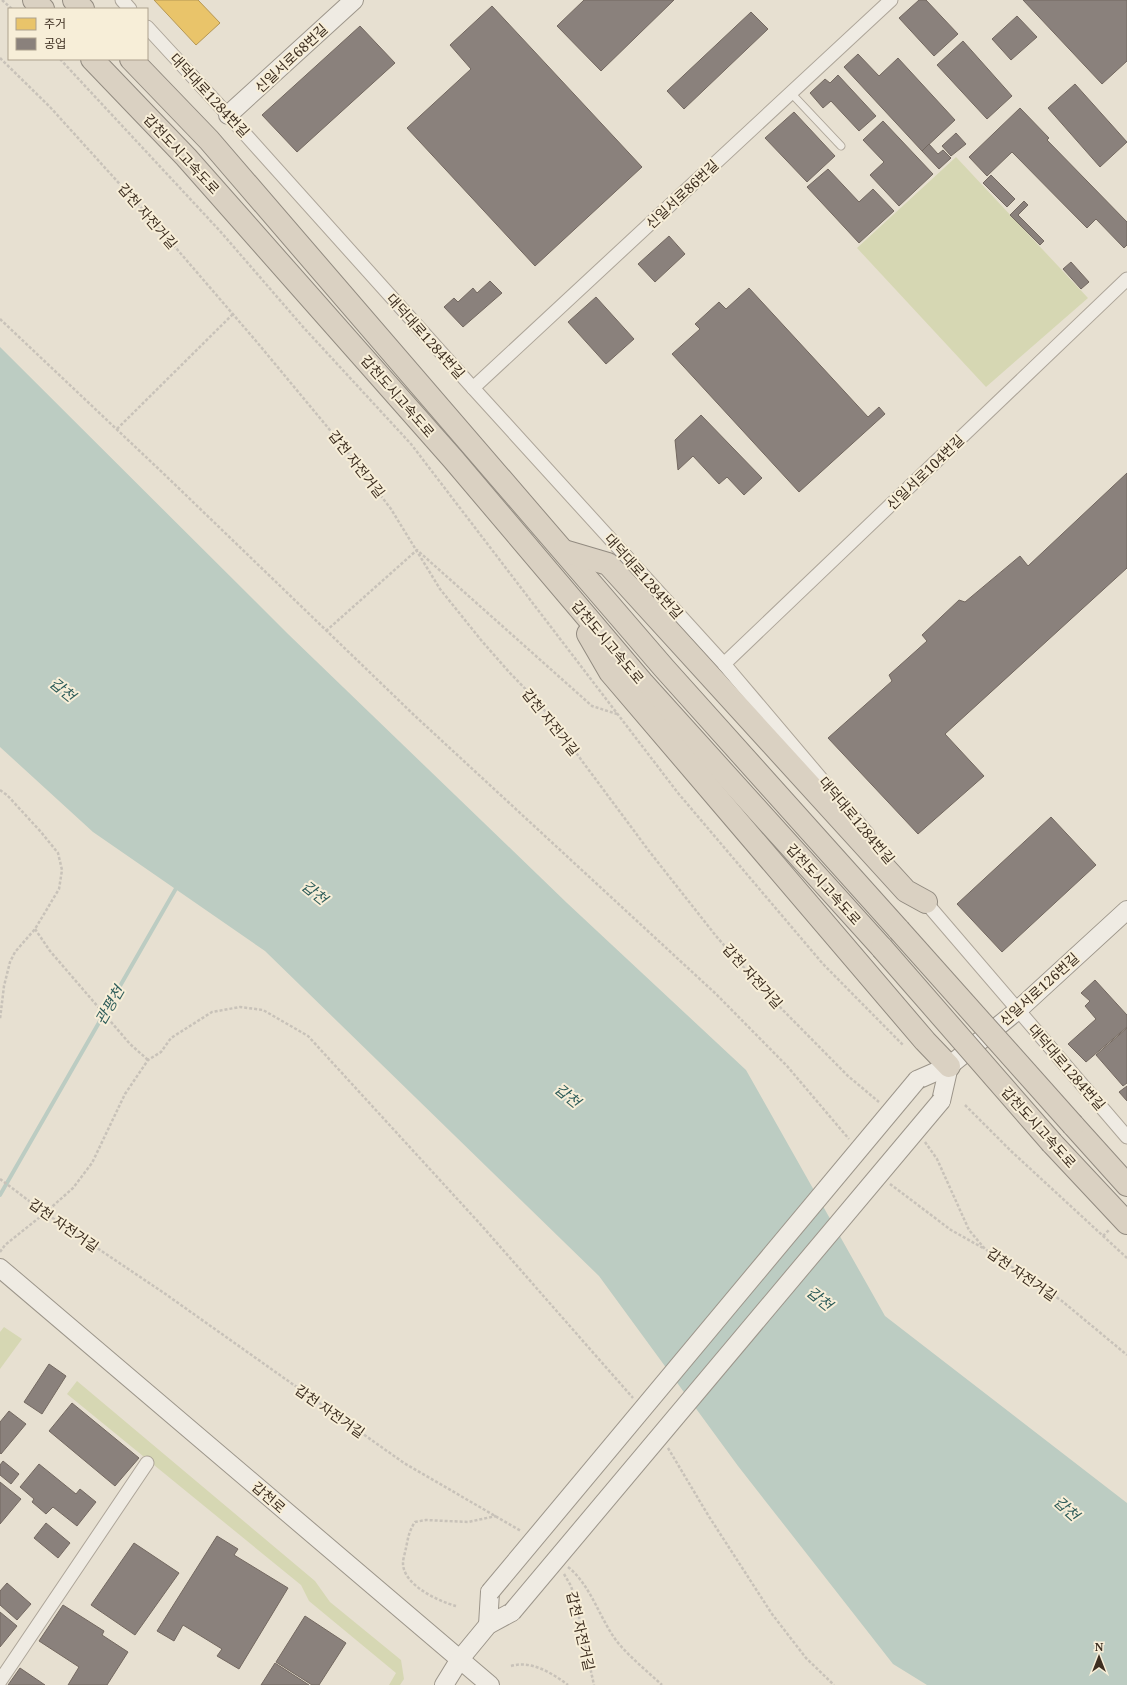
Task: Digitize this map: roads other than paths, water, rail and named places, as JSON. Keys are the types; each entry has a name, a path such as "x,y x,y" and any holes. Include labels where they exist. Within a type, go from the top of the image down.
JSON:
{"highway":[{"path":"34,0 42,8"},
{"path":"74,0 82,8"},
{"name":"갑천도시고속도로","path":"93,60 191,163 453,459 642,682 882,948 1052,1143 1118,1226"},
{"name":"갑천도시고속도로","path":"132,60 209,140 664,668 1127,1185"},
{"path":"564,551 608,564 906,891 926,902"},
{"path":"559,584 610,672 925,1041 949,1066"}],"street":[{"path":"122,0 129,8"},
{"name":"신일서로68번길","path":"228,115 354,0"},
{"name":"신일서로86번길","path":"472,388 891,0"},
{"name":"대덕대로1284번길","path":"148,28 228,115 472,388 724,664 1127,1137"},
{"name":"신일서로104번길","path":"724,664 1127,279"},
{"name":"신일서로126번길","path":"488,1625 490,1592 917,1080 949,1066 1018,1010 1127,910"},
{"path":"444,1685 460,1659 488,1625 512,1612 941,1101 949,1066"},
{"name":"갑천로","path":"0,1268 490,1685"},
{"path":"0,1681 147,1463"}],"lane":[{"path":"791,93 842,146"}],"water":[{"name":"갑천","path":"0,347 288,634 567,903 746,1070 885,1316 1127,1503 1127,1685 927,1685 893,1664 738,1466 599,1276 265,951 93,832 0,747"}],"waterway":[{"name":"관평천","path":"0,1195 178,885"}]}
